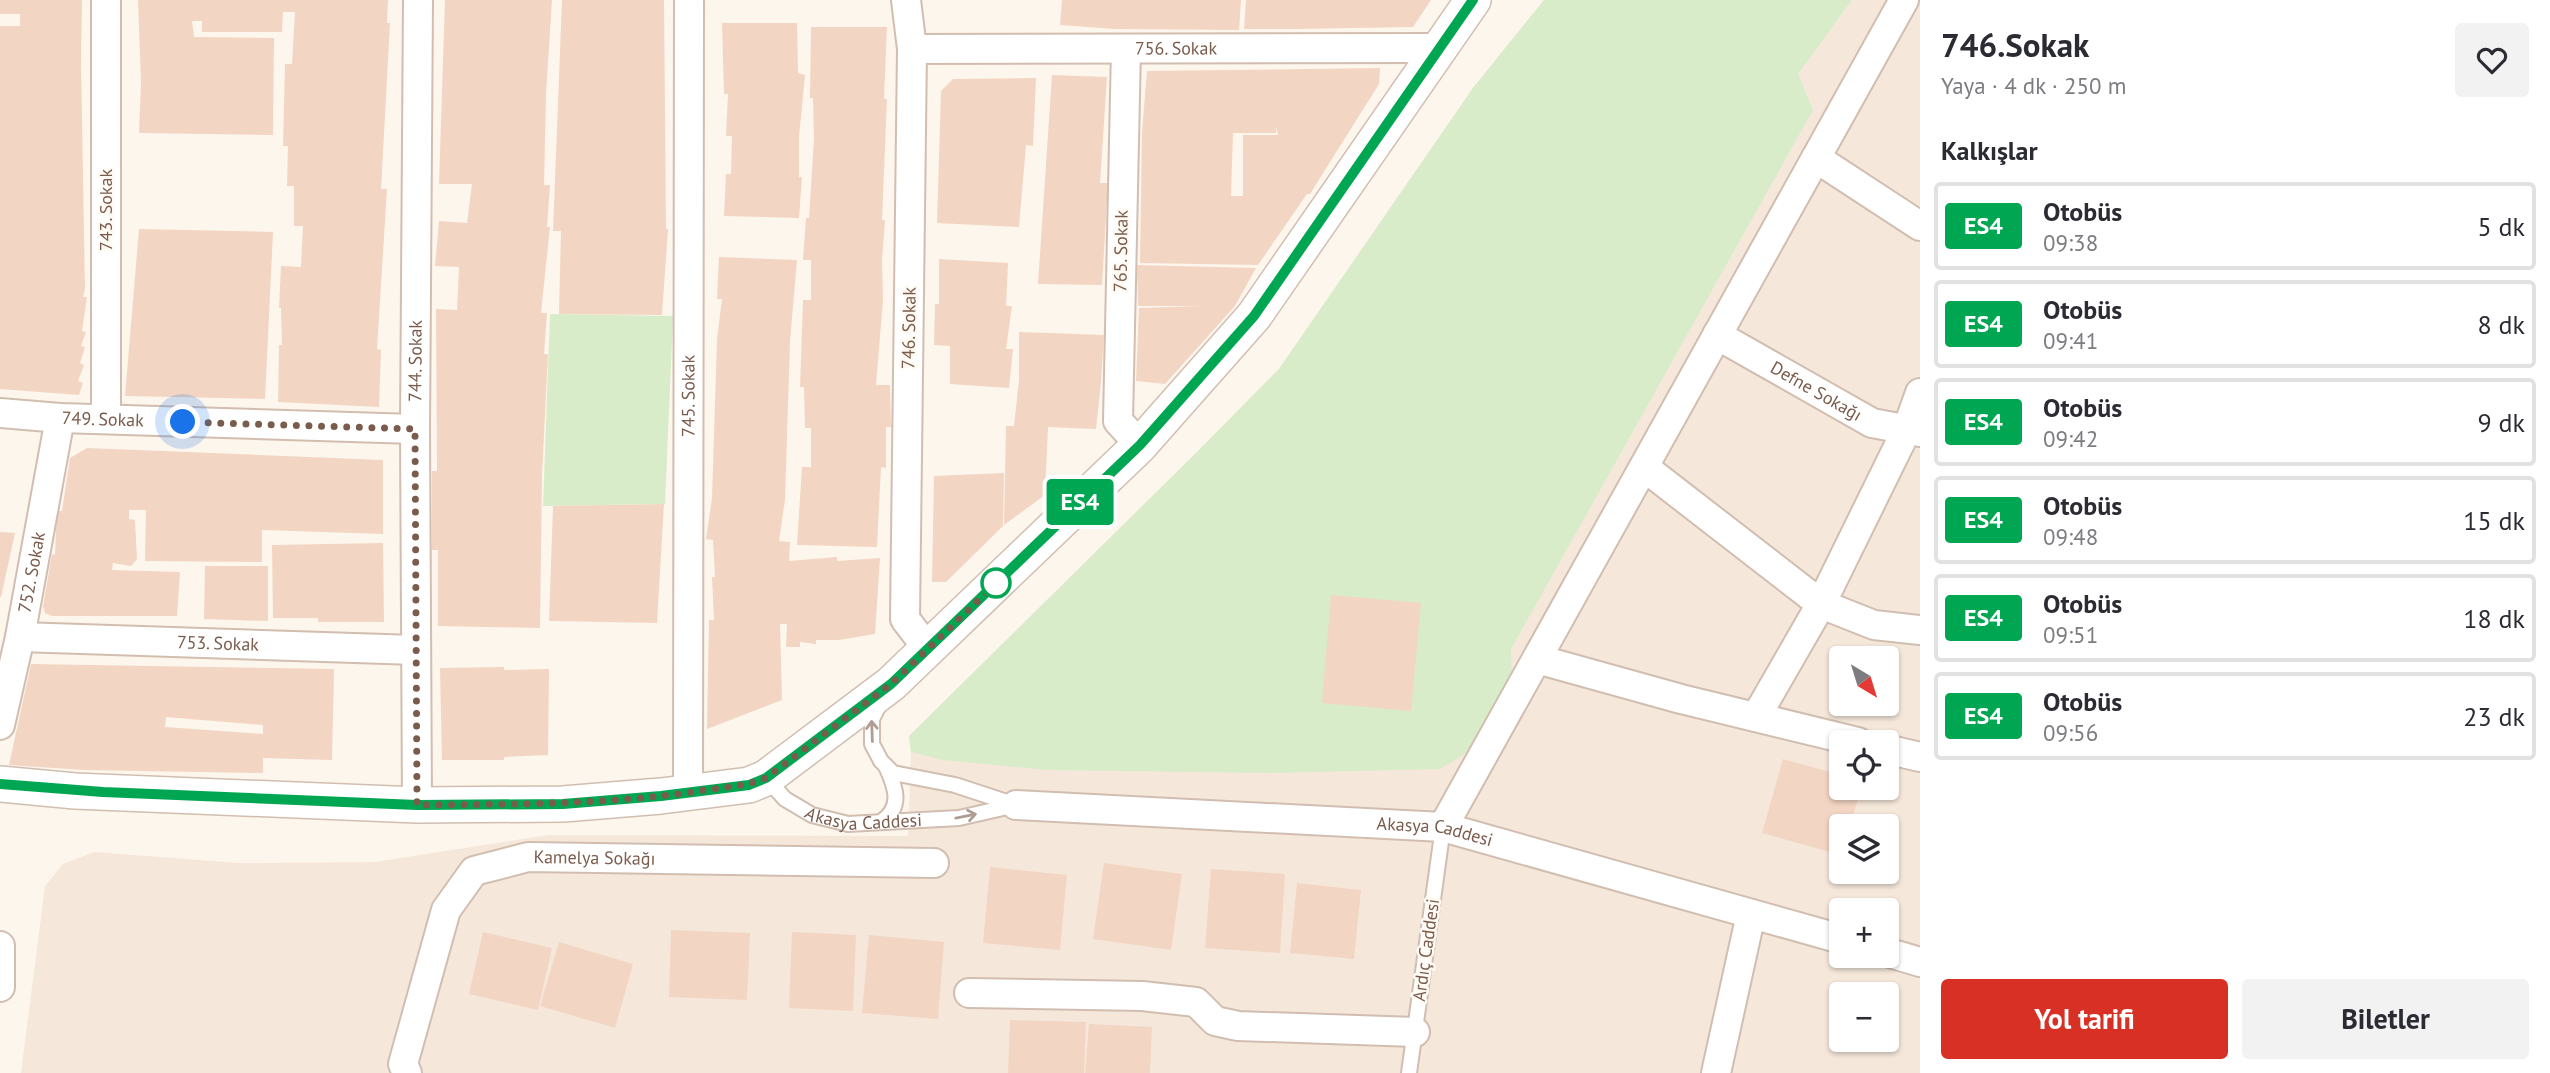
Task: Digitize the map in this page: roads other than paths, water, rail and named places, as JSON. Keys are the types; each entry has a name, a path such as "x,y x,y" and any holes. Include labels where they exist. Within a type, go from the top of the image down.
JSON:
{"street":[{"name":"743. Sokak","path":"106,0 106,419"},
{"name":"744. Sokak","path":"417,805 415,429 418,0"},
{"name":"745. Sokak","path":"688,793 689,0"},
{"name":"746. Sokak","path":"906,0 912,49 905,620 928,649"},
{"path":"0,785 417,805 563,804 688,793 749,785 766,778 891,684 1140,445 1254,316 1474,0"},
{"path":"1443,827 1904,0"},
{"name":"756. Sokak","path":"912,49 1439,48"},
{"name":"765. Sokak","path":"1126,49 1118,421 1140,445"},
{"path":"1816,158 1920,226"},
{"name":"Defne Sokağı","path":"1717,335 1872,423 1913,431"},
{"path":"1756,717 1821,604 1913,431 1920,393"},
{"name":"749. Sokak","path":"0,413 60,418 415,429"},
{"name":"752. Sokak","path":"0,725 20,637 60,418"},
{"path":"1644,467 1821,604 1874,625 1920,630"},
{"name":"753. Sokak","path":"20,637 416,650"},
{"path":"1537,659 1829,735"},
{"path":"1899,752 1920,757"},
{"name":"Akasya Caddesi","path":"1016,805 1443,827 1829,936"},
{"name":"Kamelya Sokağı","path":"407,1073 403,1064 446,911 474,871 528,857 934,863"},
{"path":"1716,1073 1751,914"},
{"path":"0,946 0,987"},
{"path":"1899,956 1920,962"},
{"path":"969,993 1142,996 1195,1002 1215,1021 1238,1026 1415,1032"}],"lane":[{"path":"881,822 889,817 896,806 897,790 872,744 872,719 891,684"},
{"name":"Akasya Caddesi","path":"885,765 893,773 955,785 1016,805"},
{"name":"Akasya Caddesi","path":"766,778 785,799 812,815 848,824 959,818 1016,805"},
{"name":"Ardıç Caddesi","path":"1409,1073 1443,827"}]}
